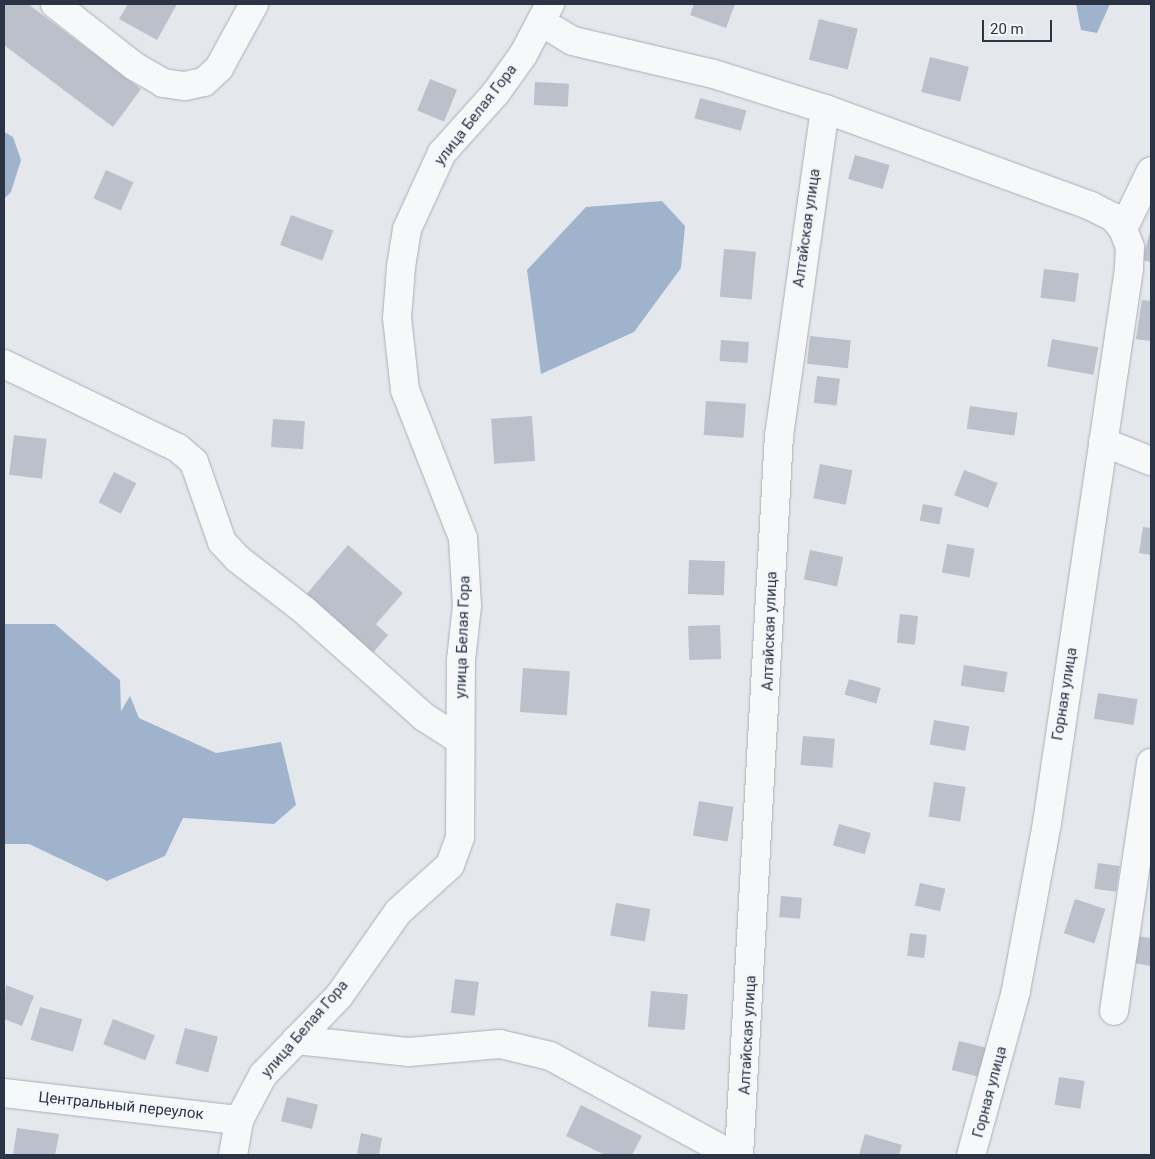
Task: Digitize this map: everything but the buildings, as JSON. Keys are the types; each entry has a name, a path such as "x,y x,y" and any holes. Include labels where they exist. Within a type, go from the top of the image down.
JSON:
{"street":[{"path":"55,4 134,66 163,83 185,86 204,82 218,68 254,4"},
{"path":"545,13 573,41 714,74 825,109 1091,206 1113,217 1123,229 1151,171"},
{"name":"улица Белая Гора","path":"233,1155 239,1120 263,1075 338,996 398,912 450,864 460,837 460,740 467,606 463,538 405,390 397,318 401,267 407,229 442,153 495,94 545,13"},
{"name":"Алтайская улица","path":"740,1155 770,653 778,445 825,109"},
{"name":"Горная улица","path":"971,1155 992,1089 1031,917 1129,269 1130,247 1123,229"},
{"path":"4,364 178,448 194,462 203,480 222,542 238,560 304,610 424,717 460,740"},
{"path":"1104,442 1151,461"},
{"path":"1114,1011 1151,763"},
{"path":"296,1040 409,1052 500,1044 550,1056 732,1155"},
{"name":"Центральный переулок","path":"4,1093 239,1120"}],"water":[{"path":"1076,4 1110,4 1097,33 1081,30"},
{"path":"4,132 13,137 21,160 11,192 4,199"},
{"path":"662,201 685,226 681,268 634,332 541,374 527,270 586,207"},
{"path":"4,624 55,624 120,680 121,711 130,696 139,718 216,753 281,742 296,805 274,824 183,818 165,856 107,881 29,844 4,844"}]}
